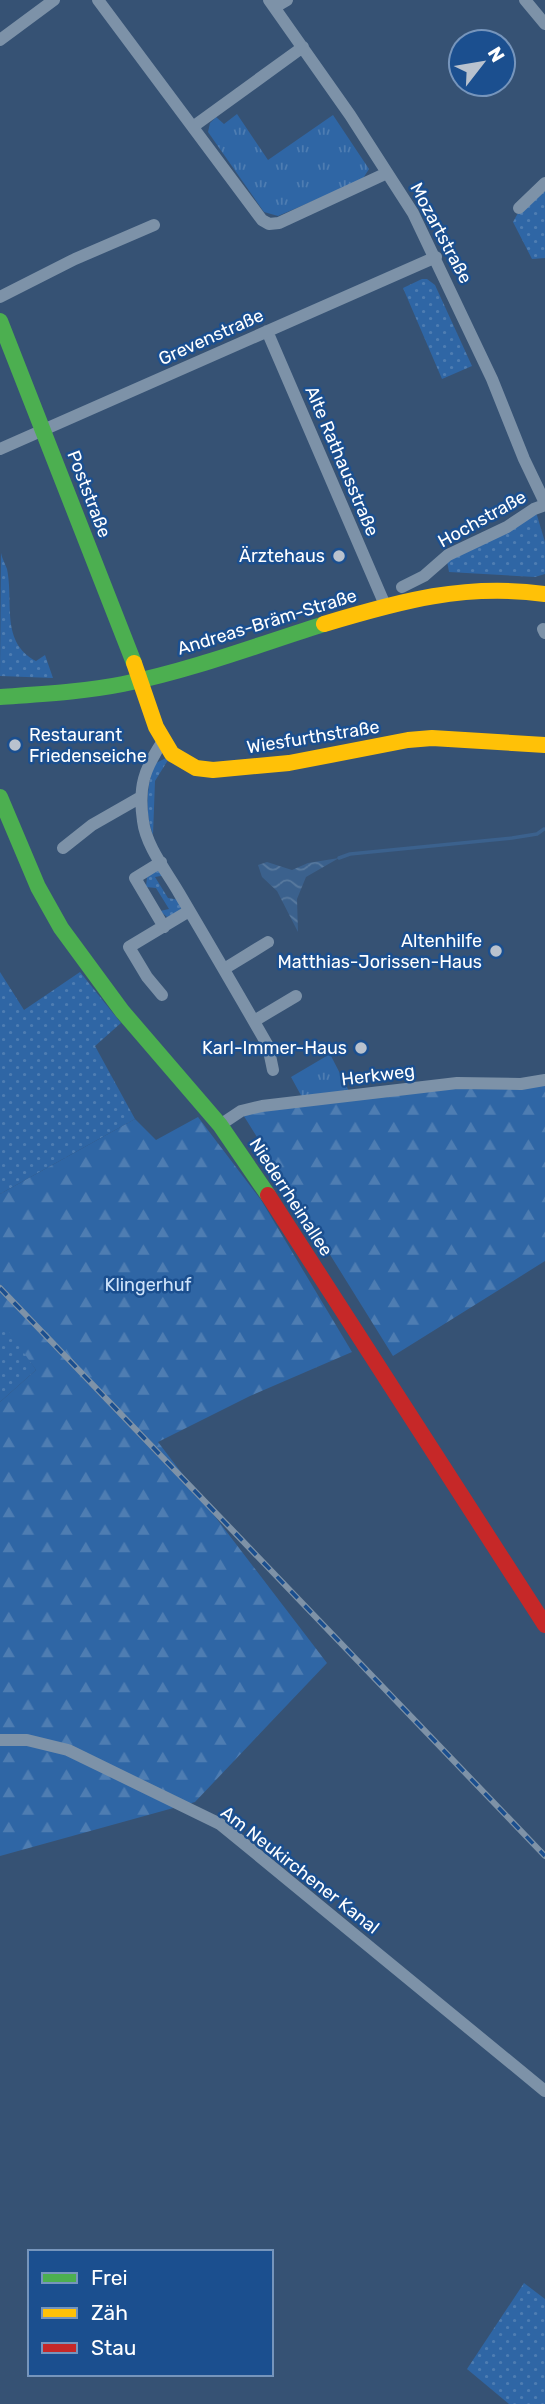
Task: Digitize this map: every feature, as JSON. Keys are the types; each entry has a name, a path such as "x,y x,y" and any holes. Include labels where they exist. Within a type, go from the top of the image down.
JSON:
{"main road":[{"name":"Poststraße","path":"0,321 141,680"},
{"name":"Andreas-Bräm-Straße","path":"0,697 51,694 141,680 437,592 513,589 545,594"},
{"name":"Wiesfurthstraße","path":"141,680 163,741 172,754 196,768 213,770 289,763 432,737 545,746"},
{"name":"Niederrheinallee","path":"0,797 38,887 61,928 122,1011 220,1125 266,1191 545,1625"}],"street":[{"path":"0,40 54,0"},
{"path":"98,0 262,220 269,224 279,223 387,173"},
{"path":"272,4 287,0"},
{"path":"525,0 545,24"},
{"name":"Mozartstraße","path":"272,4 413,213 492,379 524,460 545,504"},
{"path":"194,126 303,47"},
{"path":"519,208 545,183"},
{"path":"0,297 75,259 154,225"},
{"name":"Grevenstraße","path":"0,449 436,257"},
{"name":"Alte Rathausstraße","path":"267,331 385,606"},
{"name":"Hochstraße","path":"402,587 424,576 448,555 507,527 545,504"},
{"path":"163,741 148,763 141,796 143,825 161,862 268,1046 273,1070"},
{"path":"63,848 92,825 141,796"},
{"path":"161,862 135,878 164,927"},
{"path":"162,995 147,977 130,947 190,911"},
{"path":"224,970 268,943"},
{"path":"254,1021 296,996"},
{"name":"Herkweg","path":"220,1125 241,1111 262,1107 457,1083 520,1084 545,1080"},
{"name":"Am Neukirchener Kanal","path":"0,1740 27,1740 68,1751 220,1824 545,2091"}],"green space":[{"path":"237,114 268,160 333,115 369,169 362,180 278,216 264,212 208,132 210,123 216,117 224,124"},
{"path":"545,191 545,258 532,259 513,222 518,213"},
{"path":"422,279 435,285 472,366 442,379 403,288"},
{"path":"536,512 545,542 545,574 535,577 449,572 447,561"},
{"path":"1,553 7,569 11,621 17,643 36,661 45,655 53,678 0,676"},
{"path":"166,758 168,760 155,781 153,835 148,808 150,781 154,764"},
{"path":"156,870 166,875 155,877 168,898 180,900 181,909 173,916 167,917 160,911 169,909 156,888 146,887 147,877"},
{"path":"0,972 24,1010 80,972 121,1023 95,1046 135,1119 0,1194"},
{"path":"330,1054 349,1091 303,1099 291,1077"},
{"path":"545,1085 545,1261 393,1356 242,1113 458,1087"},
{"name":"Klingerhuf","path":"198,1117 261,1200 352,1352 250,1396 158,1442 327,1663 195,1802 0,1856 0,1402 36,1370 0,1319 0,1194 135,1119 156,1140"},
{"path":"0,1315 36,1370 0,1402"},
{"path":"524,2283 545,2299 545,2404 509,2404 467,2369"}],"water":[{"path":"339,858 306,877 297,899 298,932 277,891 262,877 258,865 267,862 292,870 308,863"}],"waterway":[{"path":"339,858 350,854 512,838 537,834 544,829"}],"railway":[{"path":"0,1288 545,1856"}],"traffic: fast":[{"path":"0,321 134,663"},
{"path":"0,697 123,684 200,664 324,624"},
{"path":"0,797 38,887 61,928 122,1011 220,1125 268,1195"}],"traffic: slow":[{"path":"324,624 433,596 487,591 545,594"},
{"path":"134,663 156,727 172,754 196,768 213,770 289,763 408,740 432,738 545,745"}],"traffic: jam":[{"path":"268,1195 545,1625"}],"place":[{"name":"Ärztehaus","path":"339,556"},
{"name":"Restaurant Friedenseiche","path":"15,745"},
{"name":"Altenhilfe Matthias-Jorissen-Haus","path":"496,951"},
{"name":"Karl-Immer-Haus","path":"361,1048"}]}
